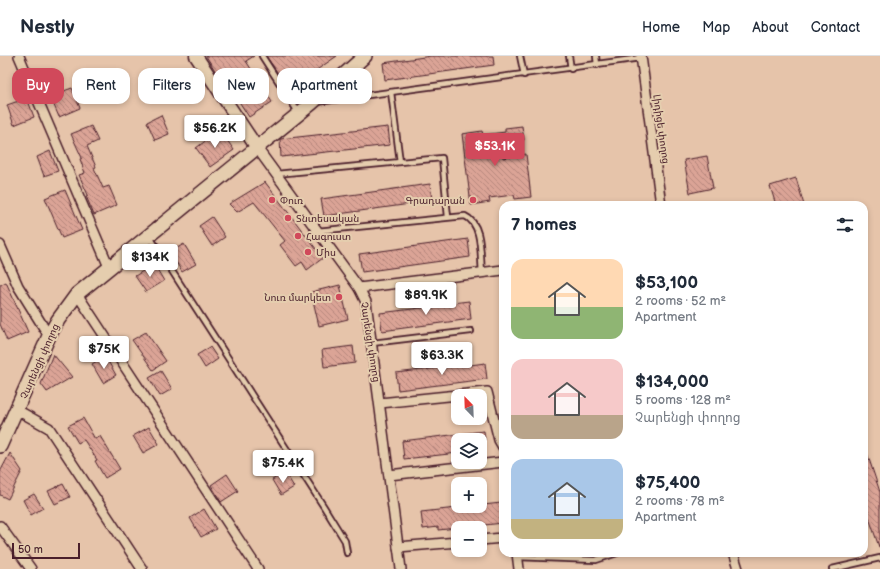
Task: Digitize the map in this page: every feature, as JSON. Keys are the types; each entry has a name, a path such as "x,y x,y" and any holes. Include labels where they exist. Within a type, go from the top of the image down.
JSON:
{"main road":[{"name":"Չարենցի փողոց","path":"351,68 365,56"},
{"name":"Չարենցի փողոց","path":"0,446 18,410 49,336 58,320 77,294 311,104"}],"street":[{"path":"19,56 109,267"},
{"path":"196,56 257,148"},
{"name":"Լիդիցե փողոց","path":"641,57 660,201"},
{"name":"Չարենցի փողոց","path":"257,148 359,288 366,302 401,569"},
{"path":"0,246 18,286 49,336"},
{"path":"359,288 499,270"},
{"path":"77,294 258,569"},
{"path":"380,403 487,392 499,440"},
{"path":"18,410 49,428 142,569"},
{"path":"389,475 499,462"},
{"path":"0,526 31,569"},
{"path":"487,539 499,538"},
{"path":"398,547 451,543"},
{"path":"517,557 519,569"},
{"path":"734,557 738,569"}],"lane":[{"path":"262,56 299,114"},
{"path":"520,56 524,75"},
{"path":"569,56 571,69"},
{"path":"596,56 597,65"},
{"path":"372,95 571,69 641,57"},
{"path":"391,92 400,162"},
{"path":"276,174 442,158 448,217"},
{"path":"317,231 465,216 472,219 477,227 482,272"},
{"path":"149,235 324,507 345,541 347,553"},
{"path":"372,343 471,331"},
{"path":"549,557 596,560 605,557"},
{"path":"832,569 880,558"}],"building":[{"path":"206,56 254,56 246,61 250,68 213,68"},
{"path":"266,56 337,56 320,68 277,68 277,72"},
{"path":"431,56 493,56 494,65 385,80 383,63"},
{"path":"72,88 72,104 78,104 80,108 59,117 53,104 64,104 64,91"},
{"path":"269,97 272,102 269,104"},
{"path":"12,103 29,104 34,117 14,125 7,105"},
{"path":"241,104 269,104 249,117"},
{"path":"161,115 169,134 155,140 147,122"},
{"path":"91,126 98,141 87,146 96,167 94,168 103,188 109,186 117,205 94,215 86,196 88,195 79,175 85,173 80,159 82,158 71,134"},
{"path":"522,126 524,140 501,143 503,158 526,154 531,197 515,199 514,195 489,198 490,202 471,205 462,134 482,131 483,135 505,132 505,128"},
{"path":"388,127 390,145 281,157 280,139"},
{"path":"220,130 234,150 210,167 196,148"},
{"path":"50,151 58,171 44,176 37,157"},
{"path":"707,156 713,188 690,193 684,160"},
{"path":"796,178 803,201 775,201 770,186"},
{"path":"265,182 323,258 307,270 302,262 296,266 280,245 285,241 254,202 237,212 229,204"},
{"path":"430,184 432,201 324,216 321,199"},
{"path":"65,190 82,230 62,238 45,198"},
{"path":"212,217 225,237 212,246 199,226"},
{"path":"468,239 470,257 362,272 359,254"},
{"path":"184,244 196,264 182,272 170,252"},
{"path":"154,264 164,281 146,292 135,276"},
{"path":"6,282 28,332 7,341 0,324 0,285"},
{"path":"340,285 348,319 319,326 311,292"},
{"path":"451,296 452,303 469,301 471,319 382,331 380,313 445,305 444,298"},
{"path":"146,332 166,361 153,370 132,340"},
{"path":"353,346 355,363 324,367 322,350"},
{"path":"210,347 218,359 205,368 197,355"},
{"path":"53,354 72,377 47,392 41,384"},
{"path":"105,356 116,375 103,383 92,364"},
{"path":"462,358 463,366 485,363 487,379 398,390 396,373 454,366 454,359"},
{"path":"161,371 172,389 160,396 149,378"},
{"path":"83,418 95,439 100,436 120,469 105,478 95,461 97,460 84,440 78,443 68,426"},
{"path":"149,427 159,444 143,453 133,436"},
{"path":"484,431 484,433 468,433"},
{"path":"451,435 451,454 404,459 402,441"},
{"path":"10,453 22,471 8,499 0,495 0,472"},
{"path":"868,456 880,492 879,547 868,515"},
{"path":"285,472 294,487 281,495 272,480"},
{"path":"227,474 238,491 221,502 211,485"},
{"path":"63,484 70,497 55,504 48,491"},
{"path":"34,494 43,508 31,515 23,500"},
{"path":"499,503 499,523 487,525 487,521 451,521 451,529 438,530 438,527 423,529 421,512 451,509 451,513 487,513 487,505"},
{"path":"204,509 216,529 201,537 190,518"}],"place":[{"name":"Փուռ","path":"272,200"},
{"name":"Գրադարան","path":"473,200"},
{"name":"Տնտեսական","path":"288,218"},
{"name":"Հագուստ","path":"298,236"},
{"name":"Միս","path":"308,252"},
{"name":"Նուռ մարկետ","path":"339,297"}]}
